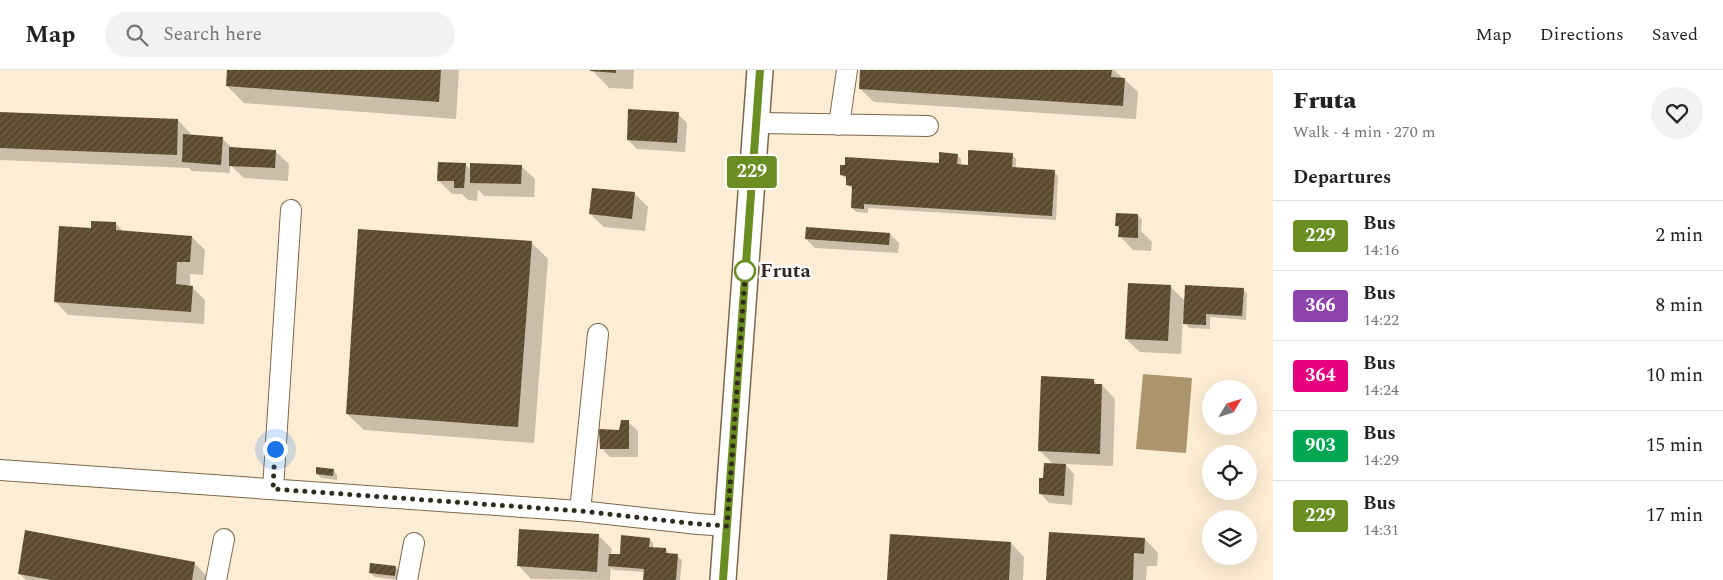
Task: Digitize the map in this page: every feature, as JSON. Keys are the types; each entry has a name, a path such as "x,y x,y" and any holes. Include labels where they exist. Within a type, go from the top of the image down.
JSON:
{"main road":[{"path":"723,580 760,70"}],"street":[{"path":"839,125 848,70"},
{"path":"756,124 928,126"},
{"path":"273,489 291,210"},
{"path":"580,511 598,334"},
{"path":"0,470 580,511 727,526"},
{"path":"216,580 224,539"},
{"path":"408,580 414,543"}],"shaded area":[{"path":"1143,374 1192,378 1186,453 1136,449"}],"building":[{"path":"227,70 441,70 439,102 226,86"},
{"path":"616,70 616,73 590,71"},
{"path":"860,70 1112,70 1111,77 1125,78 1123,106 859,89"},
{"path":"628,109 679,112 677,143 627,140"},
{"path":"0,112 178,119 177,155 0,148"},
{"path":"183,134 223,137 221,165 182,162"},
{"path":"229,147 276,150 275,168 229,166"},
{"path":"968,150 1013,153 1012,167 1055,170 1052,216 864,204 864,209 851,208 852,186 846,185 846,176 840,175 840,165 845,165 845,157 939,163 939,152 958,154 957,164 968,165"},
{"path":"438,162 466,163 464,188 454,188 454,181 437,181"},
{"path":"470,163 522,165 521,184 470,183"},
{"path":"592,188 635,192 632,219 589,214"},
{"path":"1116,213 1138,214 1138,238 1118,237 1119,226 1115,226"},
{"path":"91,221 116,222 116,230 192,236 190,262 177,262 176,284 193,286 191,312 54,302 59,226 91,228"},
{"path":"806,227 890,233 889,245 805,239"},
{"path":"358,229 532,241 518,427 346,414"},
{"path":"1128,283 1171,285 1168,341 1125,339"},
{"path":"1185,285 1244,288 1242,316 1206,314 1206,325 1183,324"},
{"path":"1041,376 1094,379 1094,384 1102,384 1100,454 1038,451"},
{"path":"621,420 629,420 629,449 600,449 599,429 619,430"},
{"path":"1044,463 1066,464 1064,496 1039,494 1039,478 1043,478"},
{"path":"316,467 334,469 333,476 316,474"},
{"path":"519,529 599,534 597,572 517,566"},
{"path":"25,530 195,562 192,580 52,580 18,574"},
{"path":"1049,532 1145,538 1144,554 1134,553 1133,580 1046,580"},
{"path":"890,534 1011,542 1009,580 887,580"},
{"path":"621,535 650,538 649,547 666,548 666,553 678,554 676,580 643,580 644,569 608,566 609,554 620,554"},
{"path":"370,563 396,566 395,576 369,573"}],"bus line":[{"name":"229","path":"723,580 760,70"}],"place":[{"name":"Fruta","path":"745,271"}],"route":[{"path":"275,449 273,489 580,511 727,526 746,264 745,271"}]}
